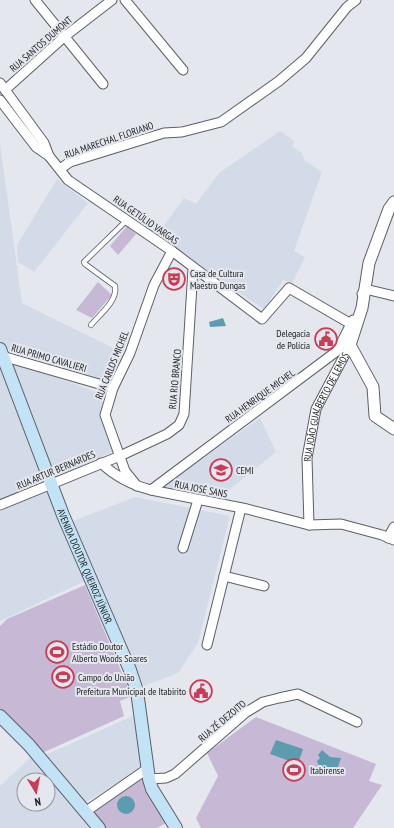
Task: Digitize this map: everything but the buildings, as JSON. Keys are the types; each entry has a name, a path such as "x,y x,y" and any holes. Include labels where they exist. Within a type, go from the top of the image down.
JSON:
{"main road":[{"name":"AVENIDA DOUTOR QUEIROZ JÚNIOR","path":"1,354 51,484 130,670 137,691 148,774 152,789 172,827"},
{"path":"0,716 29,745 99,828"}],"street":[{"path":"35,0 103,84"},
{"name":"RUA SANTOS DUMONT","path":"2,87 112,0"},
{"path":"125,0 183,70"},
{"name":"RUA MARECHAL FLORIANO","path":"60,169 70,162 164,133 182,132 221,122 279,81 306,58 356,0"},
{"path":"2,87 44,143 49,156"},
{"name":"RUA GETÚLIO VARGAS","path":"0,100 36,147 49,156 68,180 172,251 193,269 262,319 289,288 351,324"},
{"name":"RUA JOÃO GUALBERTO DE LEMOS","path":"309,525 307,458 316,409 350,345 362,308 369,263 389,209 394,202"},
{"name":"RUA CARLOS MICHEL","path":"138,487 125,471 105,415 113,388 130,352 154,285 172,251"},
{"name":"RUA RIO BRANCO","path":"120,456 167,434 179,424 184,414 193,269"},
{"path":"365,288 394,296"},
{"name":"RUA HENRIQUE MICHEL","path":"151,490 337,351 351,324 365,288"},
{"path":"350,345 373,387 375,416 394,429"},
{"name":"RUA PRIMO CAVALIERI","path":"1,354 113,388"},
{"name":"RUA ARTUR BERNARDES","path":"0,505 120,456"},
{"path":"101,463 115,476 138,487 151,490"},
{"name":"RUA JOSÉ SANS","path":"151,490 244,508 309,525 341,524 391,539"},
{"path":"183,548 198,500"},
{"path":"207,644 224,576 244,508"},
{"path":"391,539 394,527"},
{"path":"224,576 264,586"},
{"name":"RUA ZÉ DEZOITO","path":"148,774 166,778 175,774 245,713 264,702 279,698 298,694 357,722"},
{"path":"85,812 148,774"}],"lane":[{"path":"91,325 114,298 116,291 114,286 84,264 84,262 127,220"}],"shaded area":[{"path":"280,131 294,141 293,147 302,153 304,160 322,172 294,251 305,257 292,283 283,280 264,309 218,279 158,234 184,198 196,204 219,173"},
{"path":"0,144 22,303 117,350 109,381 0,346"},
{"path":"57,179 88,203 34,272 18,262 17,245"},
{"path":"127,226 136,234 118,255 110,246"},
{"path":"98,282 112,295 92,318 76,310"},
{"path":"7,359 101,394 103,422 114,451 54,478"},
{"path":"0,368 43,481 0,500"},
{"name":"CEMI","path":"260,418 276,452 218,499 163,487"},
{"path":"48,490 85,581 0,621 0,511"},
{"path":"135,497 230,516 198,643 178,673 144,686 73,521"},
{"name":"Estádio Doutor Alberto Woods Soares","path":"85,585 127,685 130,697 120,701 124,716 40,754 0,708 0,626 7,619"},
{"path":"133,716 141,768 86,802 45,755"},
{"name":"Itabirense","path":"256,717 376,764 369,781 382,785 353,828 201,828 196,818 218,776 207,753"},
{"path":"31,757 44,772 16,772 16,812 56,812 56,786 92,828 0,828 0,786"},
{"path":"142,774 168,822 157,828 104,828 89,811"}],"water":[{"path":"223,318 226,326 210,327 209,322"},
{"path":"276,740 303,749 298,764 270,754"},
{"path":"322,750 330,757 341,758 336,773 324,770 318,764 317,761 320,758 318,755"},
{"path":"126,796 132,799 135,805 132,811 126,814 120,811 117,805 120,799"}],"place":[{"name":"Casa de Cultura Maestro Dungas","path":"174,279"},
{"name":"Delegacia de Polícia","path":"326,339"},
{"name":"CEMI","path":"221,470"},
{"name":"Estádio Doutor Alberto Woods Soares","path":"57,652"},
{"name":"Campo do União","path":"63,677"},
{"name":"Prefeitura Municipal de Itabirito","path":"201,691"},
{"name":"Itabirense","path":"294,770"}]}
